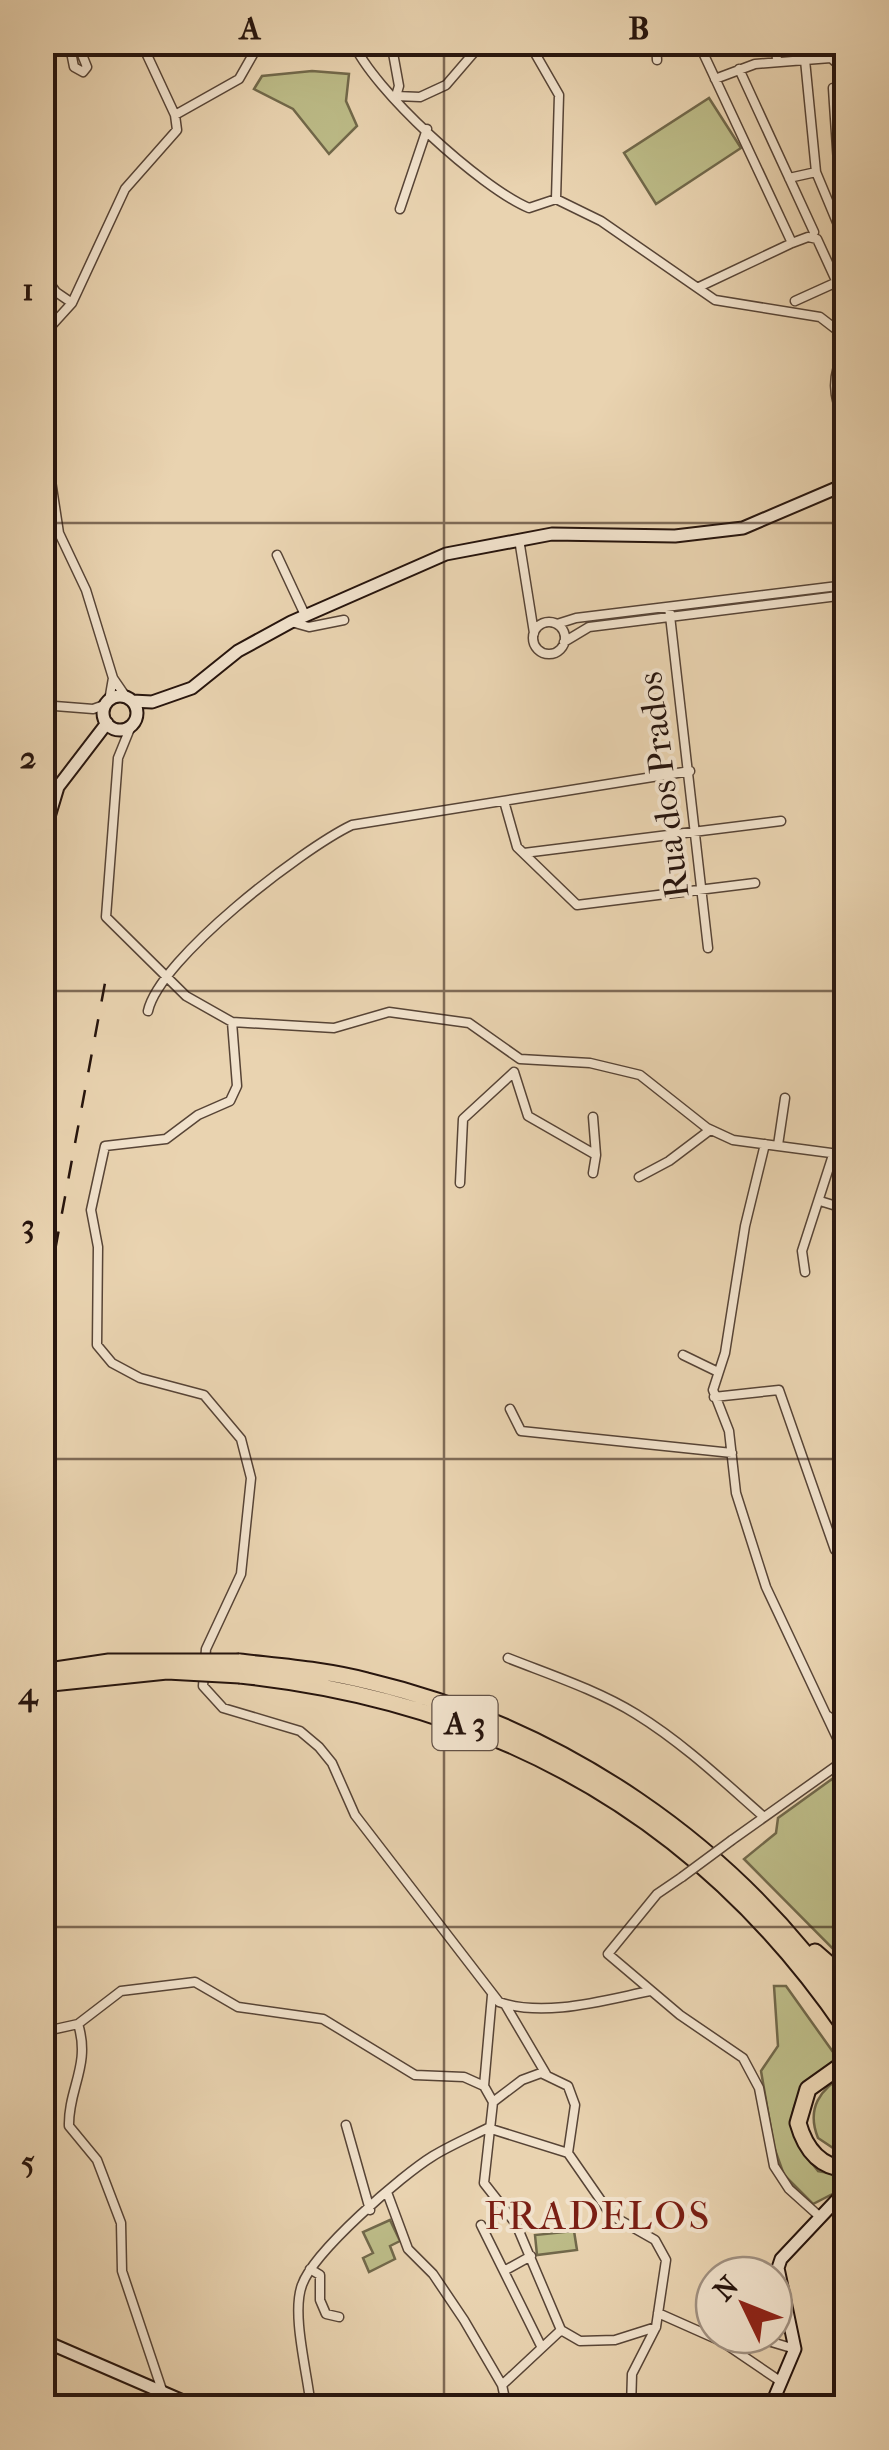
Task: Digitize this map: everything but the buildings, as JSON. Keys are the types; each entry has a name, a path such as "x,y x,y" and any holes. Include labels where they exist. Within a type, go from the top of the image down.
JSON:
{"highway":[{"name":"A 3","path":"42,1672 128,1661 364,1680 414,1693 542,1744 655,1812 759,1901 846,2008"},
{"name":"A 3","path":"42,1684 239,1668 401,1702 464,1722 586,1781 654,1827 725,1884 795,1959 846,2029"},
{"path":"759,1901 846,1979"},
{"path":"844,2067 814,2093 806,2125 817,2148 846,2161"},
{"path":"844,2067 808,2090 798,2122 811,2152 825,2164 846,2170"}],"street":[{"path":"42,347 52,325 72,303 125,189 177,130 175,115 141,42"},
{"path":"175,115 240,79 260,42"},
{"path":"353,42 358,60 463,166 513,201 529,208 556,199 601,221 715,300 820,317 846,337"},
{"path":"391,42 399,86 396,96"},
{"path":"396,96 420,97 446,84 484,42"},
{"path":"534,42 532,48 559,96 556,199"},
{"path":"656,42 658,60"},
{"path":"698,42 792,244"},
{"path":"776,42 778,60"},
{"path":"715,79 778,60 830,58 846,71"},
{"path":"805,60 816,172 846,244"},
{"path":"739,69 814,232"},
{"path":"833,88 838,164"},
{"path":"834,104 846,103"},
{"path":"400,208 427,129"},
{"path":"790,178 816,172"},
{"path":"699,287 808,237 818,240 836,282 846,292"},
{"path":"42,273 56,292 72,303"},
{"path":"795,301 836,282"},
{"path":"846,346 833,379 835,399 846,426"},
{"path":"42,422 59,533 86,590 113,678 129,699 134,721"},
{"path":"42,840 58,787 106,718 129,699 152,702 192,688 238,650 424,562 519,538 552,534 675,536 743,528 846,484"},
{"path":"519,538 534,643 544,653 558,650 589,627 846,586"},
{"path":"277,555 306,615"},
{"path":"534,633 543,623 557,624 576,618 846,595"},
{"name":"Rua dos Prados","path":"670,612 708,948"},
{"path":"291,622 309,626 344,620"},
{"path":"557,624 564,642"},
{"path":"113,678 106,718 122,744"},
{"path":"152,702 134,721 122,744 106,917 196,1005 232,1022 334,1028 389,1012 469,1023 520,1058 590,1063 640,1075 710,1130 733,1140 846,1155"},
{"path":"42,705 134,721"},
{"path":"148,1011 151,998 166,977 237,907 330,836 372,818 690,770"},
{"path":"504,801 517,847 577,905 754,883"},
{"path":"524,853 780,821"},
{"path":"232,1022 237,1086 230,1101 198,1115 166,1139 105,1146 91,1210 98,1268 97,1345 112,1363 140,1378 204,1394 241,1439 250,1478 244,1558 219,1630 206,1648 204,1686 223,1708 300,1731 319,1747 332,1763 354,1814 456,1951 476,1970 492,1995 505,2004 515,2008 586,2003 650,1990"},
{"path":"460,1182 463,1119 514,1072 520,1058"},
{"path":"514,1072 528,1116 596,1155"},
{"path":"778,1145 785,1098"},
{"path":"593,1173 594,1117"},
{"path":"639,1177 669,1162 710,1130"},
{"path":"764,1144 745,1226 726,1353 716,1371 714,1397 729,1431 736,1494 766,1587 846,1758 657,1894 609,1948 613,1960 743,2058 759,2088 774,2166 789,2189 820,2216"},
{"path":"806,1272 802,1251 833,1155"},
{"path":"820,1202 846,1209"},
{"path":"839,1344 846,1366"},
{"path":"683,1355 716,1371"},
{"path":"714,1397 779,1390 836,1550 846,1546"},
{"path":"510,1409 521,1432 732,1453"},
{"path":"508,1658 634,1713 682,1745 764,1817"},
{"path":"824,1713 846,1730"},
{"path":"42,2032 78,2024 121,1990 194,1982 208,1986 238,2007 324,2019 415,2075 464,2077 484,2086"},
{"path":"492,1995 484,2086 493,2102 484,2183 516,2224 561,2330 580,2341 615,2340 656,2327"},
{"path":"505,2004 546,2074 574,2094 568,2153"},
{"path":"78,2024 83,2072 68,2106 68,2126 97,2160 121,2223 122,2271 168,2408"},
{"path":"493,2102 522,2080 546,2074"},
{"path":"346,2125 370,2210"},
{"path":"312,2408 300,2315 300,2287 310,2269 327,2245 430,2158 488,2128 568,2153 611,2215 642,2231 663,2250 666,2260 656,2327 632,2374 632,2408"},
{"path":"770,2408 796,2348 778,2268 846,2190"},
{"path":"388,2194 408,2248 440,2282 502,2386 507,2408"},
{"path":"481,2224 542,2346"},
{"path":"504,2270 531,2256"},
{"path":"310,2269 320,2275 320,2300 326,2314 339,2318"},
{"path":"658,2313 721,2341 780,2381"},
{"path":"502,2386 561,2330"},
{"path":"42,2340 199,2408"}],"shaded area":[{"path":"312,71 349,74 346,101 357,126 329,154 293,109 254,89 262,76"},
{"path":"709,98 741,148 656,204 624,153"},
{"path":"832,1779 846,1809 846,1962 744,1859 776,1833 778,1818"},
{"path":"774,1986 786,1986 838,2059 808,2085 794,2109 796,2137 818,2171 846,2176 846,2187 813,2204 784,2175 774,2147 761,2071 778,2046"},
{"path":"846,2074 846,2154 842,2154 818,2138 814,2117 823,2093"},
{"path":"390,2220 400,2241 390,2246 395,2259 369,2272 363,2258 373,2253 363,2232"},
{"path":"574,2231 577,2250 537,2255 535,2235"}],"railway":[{"path":"42,1320 105,983"}],"district":[{"name":"FRADELOS","path":"598,2215"}]}
